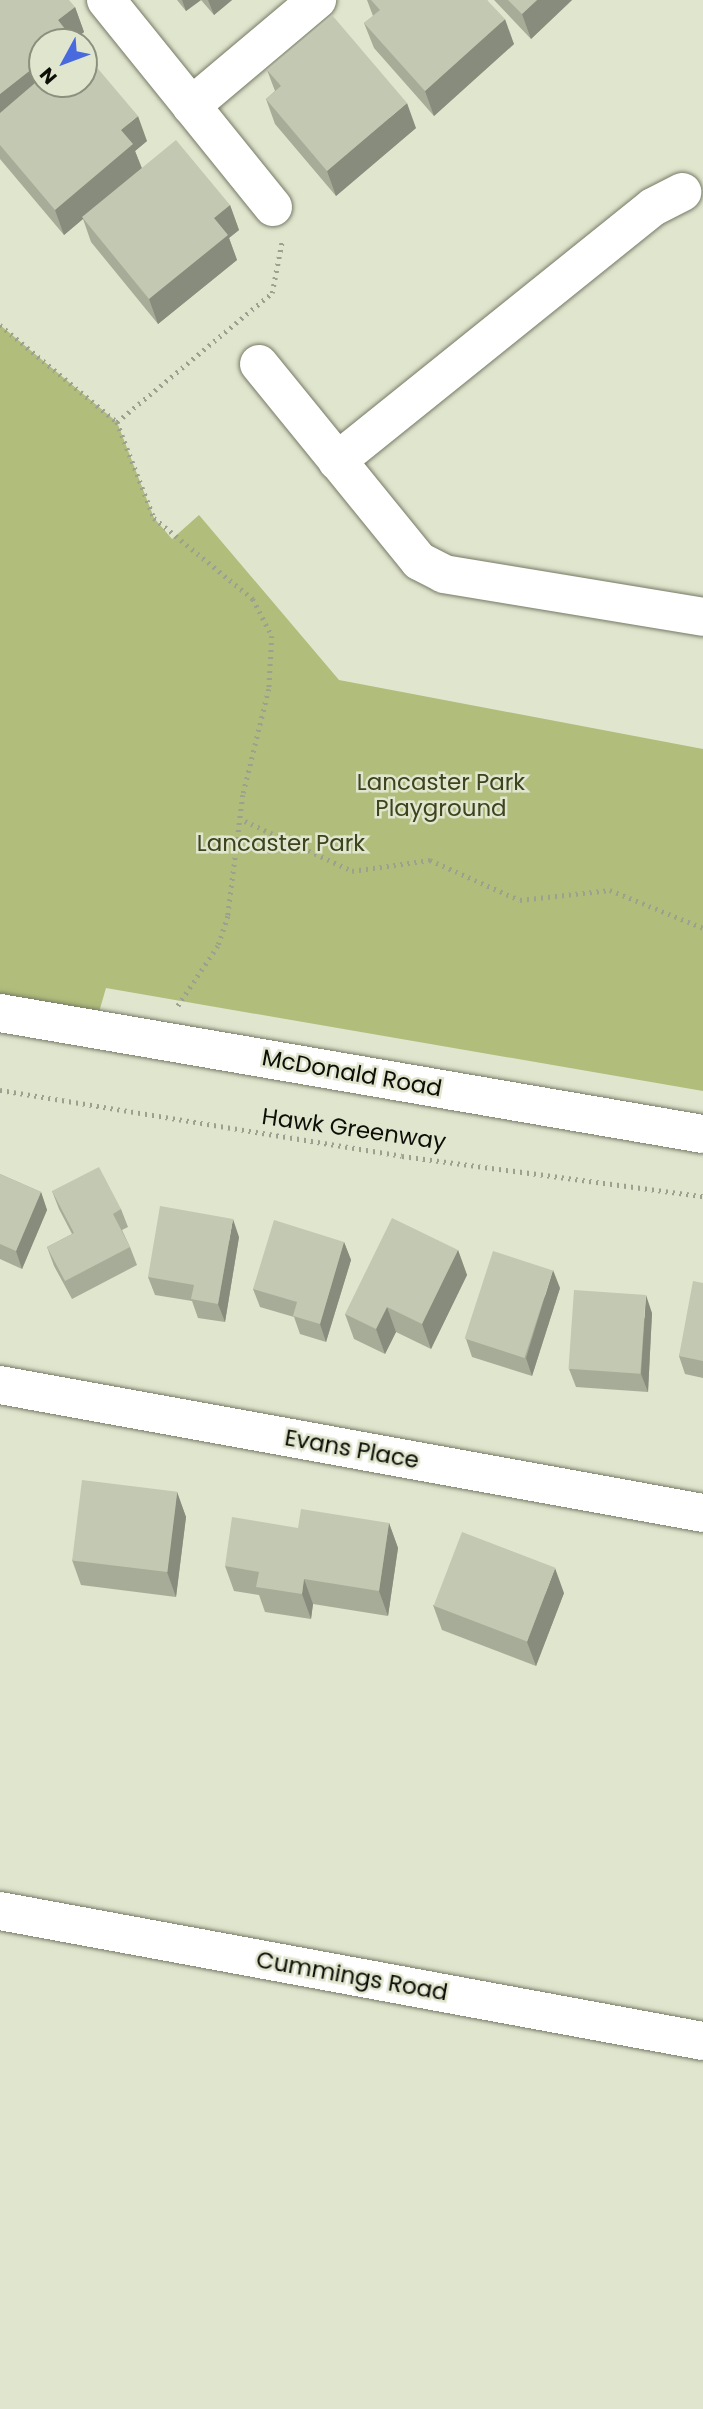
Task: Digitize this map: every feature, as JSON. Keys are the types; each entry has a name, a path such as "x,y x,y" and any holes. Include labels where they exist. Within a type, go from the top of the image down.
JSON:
{"street":[{"path":"106,0 273,207"},
{"path":"191,106 317,0"},
{"path":"338,461 653,207 682,192"},
{"path":"259,364 419,561 444,573 703,617"},
{"name":"McDonald Road","path":"0,1013 703,1134"},
{"name":"Evans Place","path":"0,1385 703,1513"},
{"name":"Cummings Road","path":"0,1911 703,2041"}],"path":[{"path":"117,422 272,293 283,247 273,207"},
{"path":"0,325 117,422 154,518 253,598 272,636 269,689 243,795 245,821 218,946 185,989 163,1041"},
{"path":"245,821 352,871 430,860 520,900 610,890 703,928"},
{"name":"Hawk Greenway","path":"0,1090 402,1156 703,1196"}],"green space":[{"name":"Lancaster Park","path":"0,325 117,422 154,518 172,539 199,515 339,680 703,749 703,1091 106,988 94,1029 0,1013"}],"building":[{"path":"0,0 69,0 75,7 58,20 64,28 28,28 28,72 0,94"},
{"path":"371,0 487,0 505,19 425,91 364,23 380,10"},
{"path":"508,0 537,0 522,14"},
{"path":"332,15 407,103 327,171 266,99 281,86 267,70"},
{"path":"98,69 138,116 121,130 133,144 55,210 0,145 0,113 28,89 28,98 98,98"},
{"path":"176,140 230,205 214,218 228,235 149,299 82,217"},
{"path":"99,1167 121,1209 113,1214 130,1247 65,1281 47,1247 74,1233 52,1191"},
{"path":"0,1174 41,1192 16,1251 0,1244"},
{"path":"160,1206 233,1219 218,1304 191,1299 194,1285 148,1277"},
{"path":"392,1218 458,1250 422,1324 387,1307 376,1329 345,1314"},
{"path":"274,1220 344,1242 320,1324 293,1316 297,1302 253,1289"},
{"path":"493,1251 553,1270 524,1358 465,1338"},
{"path":"693,1281 703,1283 703,1361 679,1356"},
{"path":"574,1290 646,1295 640,1374 568,1369"},
{"path":"82,1480 177,1492 167,1572 72,1560"},
{"path":"301,1509 389,1523 379,1591 304,1579 302,1594 256,1587 259,1572 225,1566 232,1517 298,1528"},
{"path":"462,1532 555,1568 527,1642 434,1606"}],"park label":[{"name":"Lancaster Park Playground","path":"441,795"}]}
